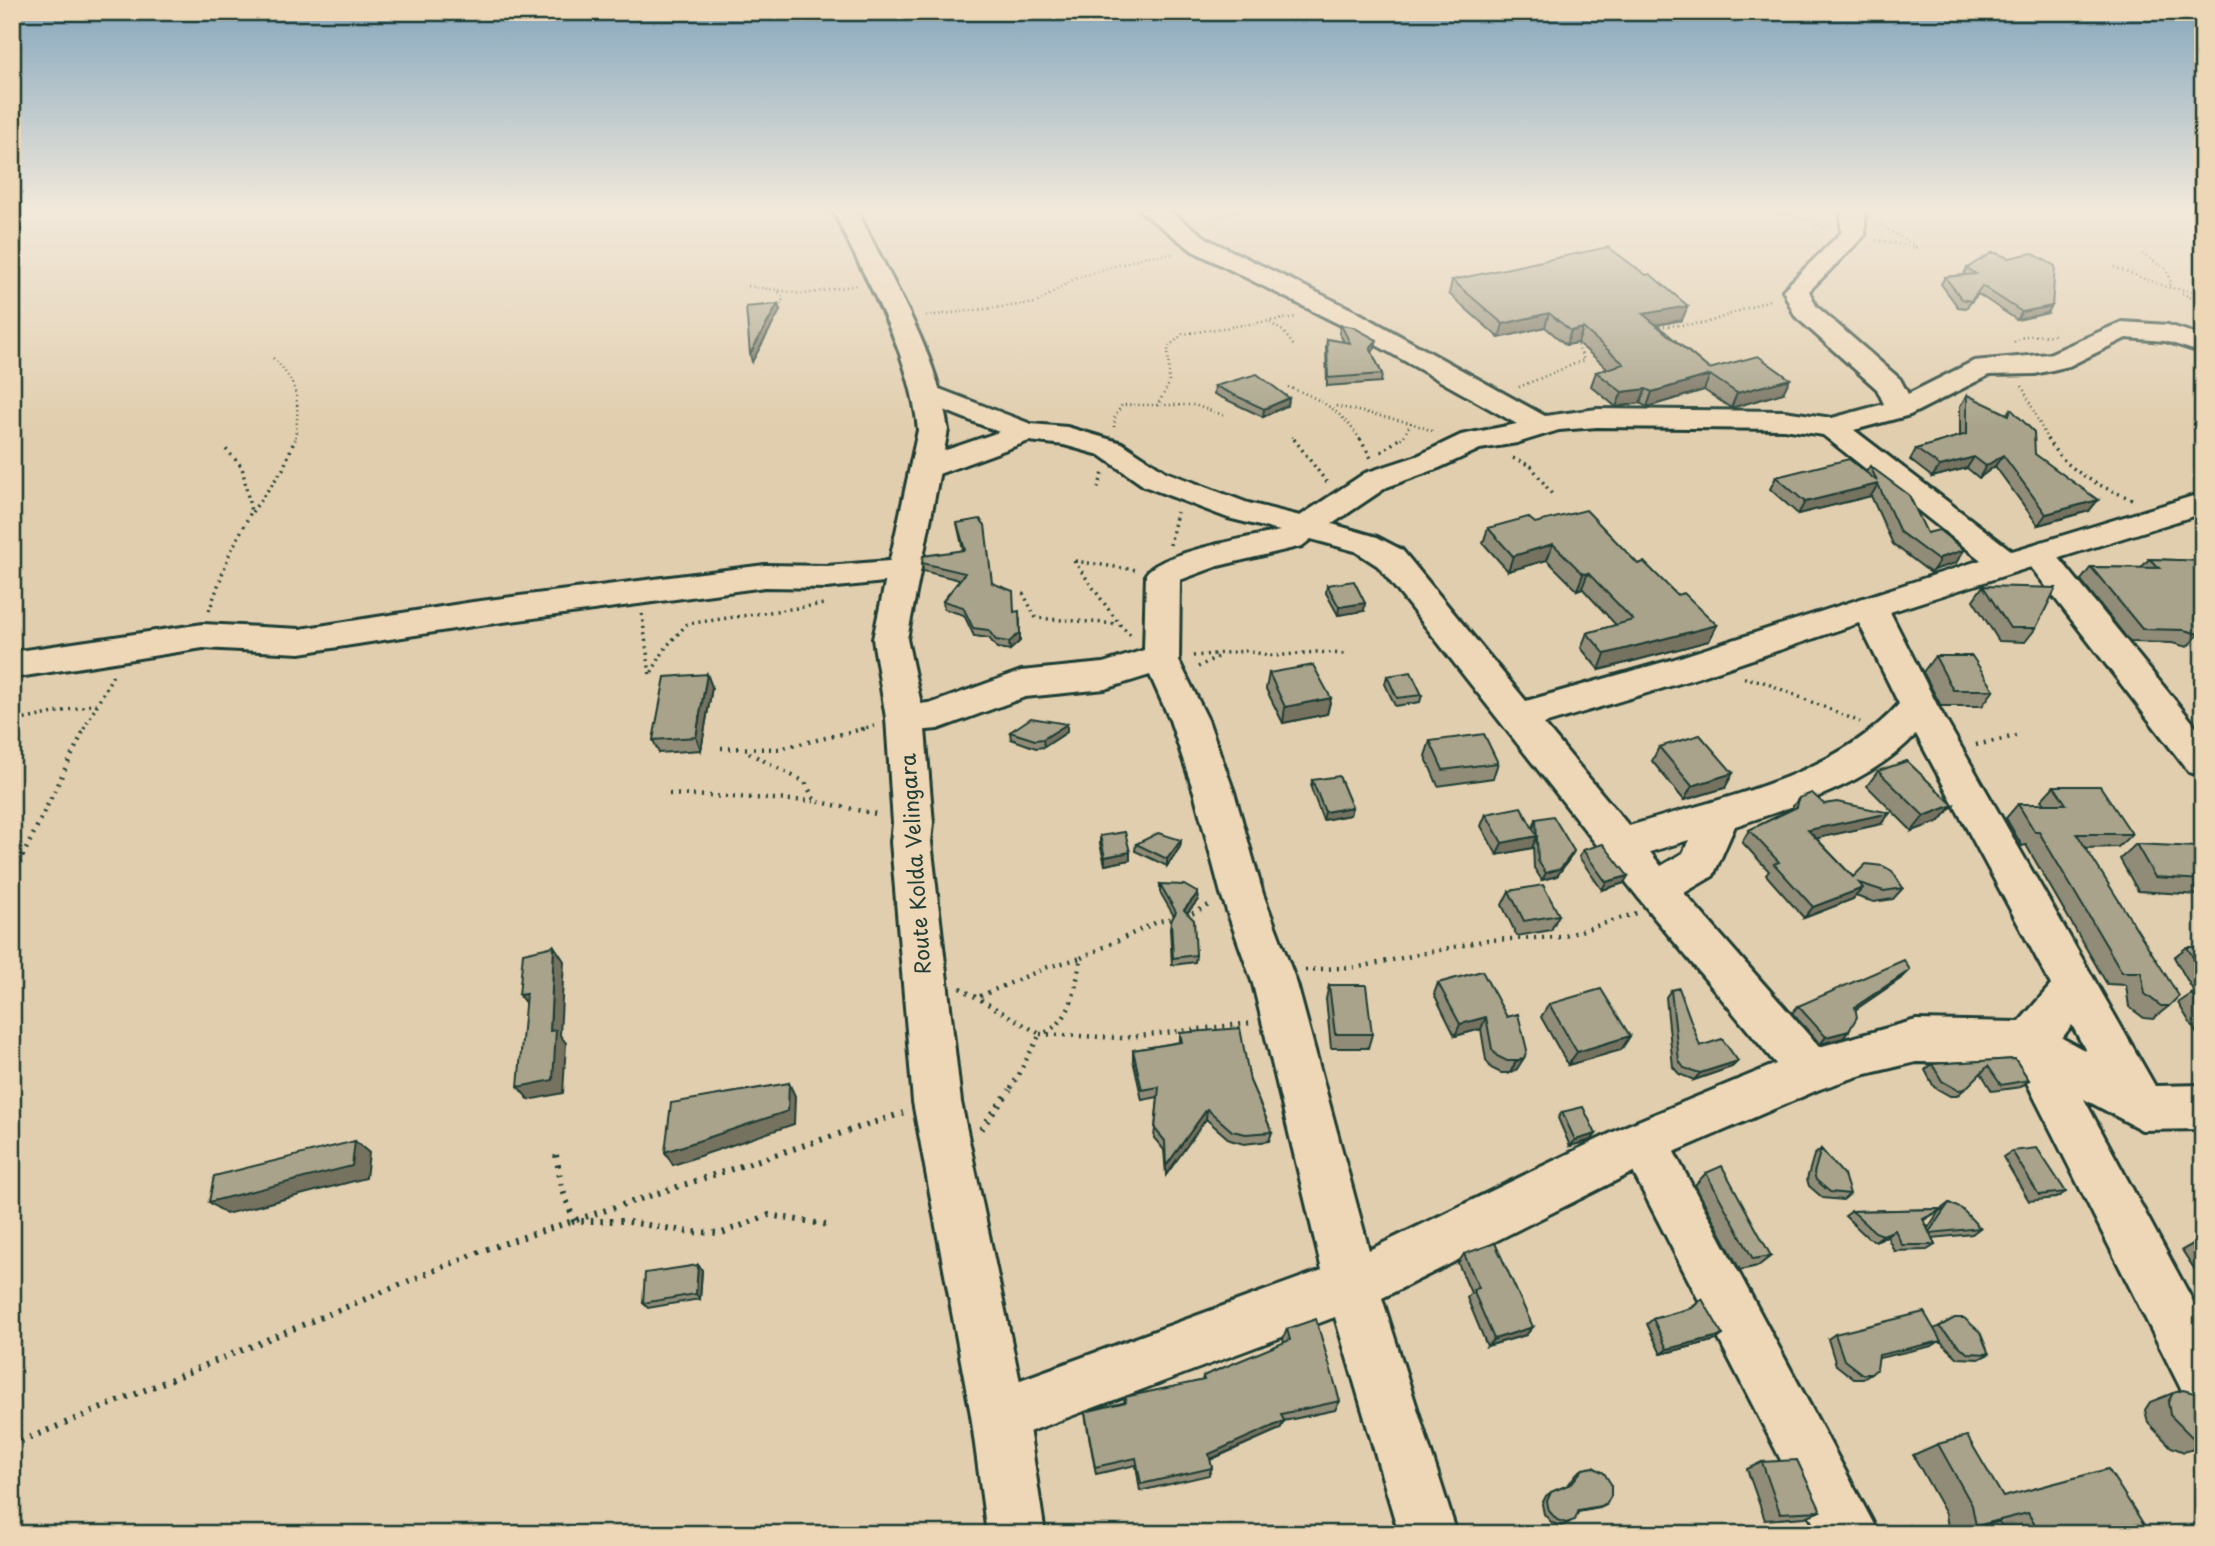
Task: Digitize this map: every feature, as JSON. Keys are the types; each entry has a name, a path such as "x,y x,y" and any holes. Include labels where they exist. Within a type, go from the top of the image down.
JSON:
{"street":[{"name":"Route Kolda Velingara","path":"879,282 929,394 933,430 901,571 890,639 905,718 913,823 911,842 937,1102 999,1415 1016,1534"},
{"path":"1276,282 1330,309 1540,425"},
{"path":"1804,282 1796,290 1804,310 1891,386 1900,409"},
{"path":"1428,1534 1352,1285 1279,1002 1242,894 1214,792 1189,720 1161,661 1163,574 1210,557 1291,539 1376,480 1428,462 1472,441 1517,434 1540,425 1597,418 1784,419 1832,427 1900,409 1984,367 2035,366 2059,360 2122,330 2168,333 2203,345"},
{"path":"929,394 1026,432 1067,436 1111,449 1155,478 1239,510 1366,544 1390,558 1662,896 1811,1070"},
{"path":"1472,441 1494,398"},
{"path":"1832,427 2023,559 2203,762"},
{"path":"925,468 1026,432"},
{"path":"1520,718 1553,705 1599,695 1686,669 1809,624 1873,607 2203,503"},
{"path":"12,665 202,636 300,641 765,576 827,577 901,571"},
{"path":"1873,607 1873,616 1919,706 2142,1108"},
{"path":"905,718 938,715 1021,684 1105,676 1143,663 1161,661"},
{"path":"1621,845 1775,795 1849,765 1891,736 1919,706"},
{"path":"1662,896 1699,864 1720,813"},
{"path":"2030,1043 2076,988"},
{"path":"999,1415 1352,1285 1643,1142 1811,1070 1916,1041 2030,1043 2142,1108 2203,1107"},
{"path":"2030,1043 2203,1376"},
{"path":"1643,1142 1850,1534"}],"path":[{"path":"747,286 804,293 878,282"},
{"path":"898,320 1037,303 1069,282"},
{"path":"2154,282 2174,289 2203,293"},
{"path":"2166,287 2171,282"},
{"path":"2174,289 2203,304"},
{"path":"1644,330 1706,323 1796,290"},
{"path":"778,291 783,298 780,310"},
{"path":"1157,406 1170,389 1168,347 1183,334 1318,317 1330,309"},
{"path":"1270,323 1283,331 1294,346"},
{"path":"1494,398 1584,360 1577,345 1591,342"},
{"path":"202,636 229,555 251,512 283,469 296,440 297,406 292,377 273,358"},
{"path":"2035,366 2021,384 2047,443 2071,467 2100,488 2138,501"},
{"path":"1288,387 1342,409 1411,423"},
{"path":"1329,402 1353,426 1371,458"},
{"path":"1098,488 1111,449 1115,416 1122,405 1194,405 1226,416"},
{"path":"223,446 242,467 251,512"},
{"path":"1155,478 1179,502 1163,574 1074,561 1119,624 1161,661 1246,651 1274,656 1316,652 1344,654"},
{"path":"658,589 641,607 650,675 666,647 687,624 834,603"},
{"path":"1023,593 1036,618 1119,624"},
{"path":"12,878 97,704 128,647"},
{"path":"1686,669 1761,681 1891,736"},
{"path":"12,722 97,704"},
{"path":"748,753 829,739 905,718"},
{"path":"1944,752 2016,736"},
{"path":"721,748 748,753 805,782 815,801"},
{"path":"669,794 815,801 913,823"},
{"path":"979,996 1048,967 1081,958 1159,921 1185,917 1200,907 1242,894"},
{"path":"924,971 979,996 1040,1034 1121,1038 1279,1002 1296,971 1359,967 1487,940 1562,937 1662,896"},
{"path":"1040,1034 1056,1030 1065,1020 1081,958"},
{"path":"949,1152 987,1125 1018,1080 1040,1034"},
{"path":"12,1445 484,1250 937,1102"},
{"path":"556,1154 562,1188 574,1221"},
{"path":"574,1221 623,1222 690,1232 722,1233 769,1215 828,1225"}],"building":[{"path":"1454,282 1660,282 1688,306 1643,314 1709,369 1758,356 1790,379 1737,393 1710,375 1652,392 1646,389 1622,392 1596,372 1624,364 1583,328 1571,331 1549,313 1503,324"},
{"path":"1949,282 2054,282 2052,306 2022,312 1982,286 1971,301 1962,299"},
{"path":"778,304 750,354 746,307"},
{"path":"1341,325 1353,327 1377,340 1370,348 1382,374 1328,378 1327,339 1350,343"},
{"path":"1257,374 1289,398 1264,409 1215,386"},
{"path":"1967,395 2009,415 2011,409 2034,432 2035,454 2098,500 2046,514 2003,455 1986,466 1974,457 1940,466 1916,449 1967,434"},
{"path":"1849,459 1877,481 1870,466 1909,495 1927,533 1939,530 1964,550 1939,558 1939,561 1900,532 1878,484 1805,502 1776,477"},
{"path":"1586,510 1638,564 1644,562 1677,595 1684,593 1717,625 1605,654 1587,633 1633,620 1588,573 1583,574 1553,544 1513,556 1488,528 1528,517 1535,523"},
{"path":"980,519 985,525 992,583 1013,591 1014,612 1019,611 1020,633 1009,642 996,640 988,630 973,628 963,607 943,601 965,573 922,563 923,556 965,550 957,523"},
{"path":"2149,559 2203,561 2203,627 2199,634 2184,630 2142,629 2091,567 2160,568"},
{"path":"1354,581 1365,603 1339,607 1327,585"},
{"path":"1983,586 2056,588 2036,628 2010,628"},
{"path":"1935,656 1972,656 1994,690 1953,690"},
{"path":"1313,665 1331,698 1285,707 1269,673"},
{"path":"1411,672 1422,695 1397,698 1387,676"},
{"path":"707,674 696,737 653,740 665,677"},
{"path":"1031,718 1067,724 1043,739 1035,740 1010,732"},
{"path":"1484,734 1498,763 1443,770 1430,741"},
{"path":"1700,735 1733,773 1692,786 1659,747"},
{"path":"1907,761 1953,805 1924,816 1878,771"},
{"path":"1339,776 1352,807 1325,812 1312,780"},
{"path":"2054,786 2100,786 2132,834 2077,834 2179,996 2169,1006 2161,1006 2145,994 2141,972 2122,972 2039,832 2035,832 2018,804 2066,804"},
{"path":"1812,793 1824,804 1837,802 1890,813 1808,830 1853,877 1866,864 1883,866 1892,871 1903,888 1884,891 1859,883 1863,888 1813,907 1774,864 1779,862 1749,830 1797,807 1799,798"},
{"path":"1521,807 1537,836 1502,843 1486,814"},
{"path":"1553,816 1574,851 1560,869 1546,873 1538,861 1536,819"},
{"path":"1125,832 1130,852 1105,857 1100,836"},
{"path":"1158,833 1181,840 1167,859 1136,844"},
{"path":"1603,844 1628,876 1606,882 1583,850"},
{"path":"2136,844 2197,847 2203,858 2203,880 2155,877"},
{"path":"1160,884 1184,885 1198,893 1184,910 1194,920 1196,955 1173,958 1171,921 1176,912"},
{"path":"1543,885 1559,915 1524,921 1509,891"},
{"path":"554,946 550,1031 556,1030 553,1080 518,1087 526,994 519,995 523,953"},
{"path":"2187,947 2203,947 2203,974"},
{"path":"1904,960 1910,970 1855,1007 1857,1017 1849,1031 1826,1037 1798,1006"},
{"path":"1482,971 1507,1017 1518,1014 1527,1050 1524,1058 1507,1061 1497,1056 1492,1049 1486,1017 1460,1024 1438,983"},
{"path":"1329,985 1366,985 1372,1034 1335,1034"},
{"path":"2203,986 2203,1012 2191,993"},
{"path":"1679,988 1700,1046 1722,1039 1738,1061 1700,1073 1684,1068 1679,1061 1671,990"},
{"path":"1601,989 1630,1036 1577,1052 1549,1004"},
{"path":"1240,1028 1250,1081 1272,1132 1246,1134 1232,1131 1207,1109 1166,1166 1165,1141 1155,1129 1159,1087 1142,1090 1133,1050 1182,1042 1180,1033"},
{"path":"2015,1059 2029,1080 2001,1085 1988,1066 1965,1089 1958,1090 1942,1081 1932,1064"},
{"path":"789,1083 788,1111 665,1152 671,1103"},
{"path":"1583,1107 1596,1134 1575,1140 1562,1112"},
{"path":"355,1141 352,1166 209,1202 214,1176"},
{"path":"2037,1148 2066,1192 2039,1195 2012,1151"},
{"path":"1821,1149 1844,1175 1850,1194 1830,1192 1816,1180 1814,1173"},
{"path":"1722,1166 1771,1256 1753,1259 1706,1173"},
{"path":"1949,1203 1962,1209 1980,1228 1930,1233 1935,1245 1902,1245 1895,1230 1883,1235 1875,1232 1852,1211 1943,1209 1923,1219 1929,1232"},
{"path":"1495,1243 1533,1327 1494,1339 1473,1290 1479,1288 1464,1254"},
{"path":"2203,1243 2203,1259 2193,1244"},
{"path":"698,1265 696,1294 643,1303 645,1273"},
{"path":"1702,1299 1723,1335 1667,1349 1653,1319 1692,1308"},
{"path":"1924,1312 1941,1341 1879,1355 1877,1369 1871,1374 1862,1374 1844,1360 1835,1334"},
{"path":"1955,1318 1964,1318 1980,1332 1989,1354 1967,1353 1939,1327"},
{"path":"1316,1319 1340,1401 1281,1414 1284,1421 1209,1454 1212,1468 1141,1484 1136,1458 1095,1467 1085,1412 1126,1402 1125,1397 1204,1380 1203,1376 1290,1340 1287,1329"},
{"path":"2183,1390 2203,1398 2203,1442 2194,1439 2170,1415 2168,1402 2173,1393"},
{"path":"1967,1436 2003,1497 2108,1469 2150,1534 2040,1534 2028,1513 1976,1526 1972,1505 1938,1444"},
{"path":"1797,1460 1821,1511 1780,1513 1762,1462"},
{"path":"1593,1467 1604,1473 1611,1484 1611,1496 1606,1505 1579,1510 1575,1520 1566,1523 1557,1520 1549,1511 1547,1501 1551,1492 1571,1484 1583,1469"},
{"path":"1271,1525 1281,1525 1290,1534 1263,1534"},
{"path":"1909,1525 1914,1534 1894,1533"}]}
